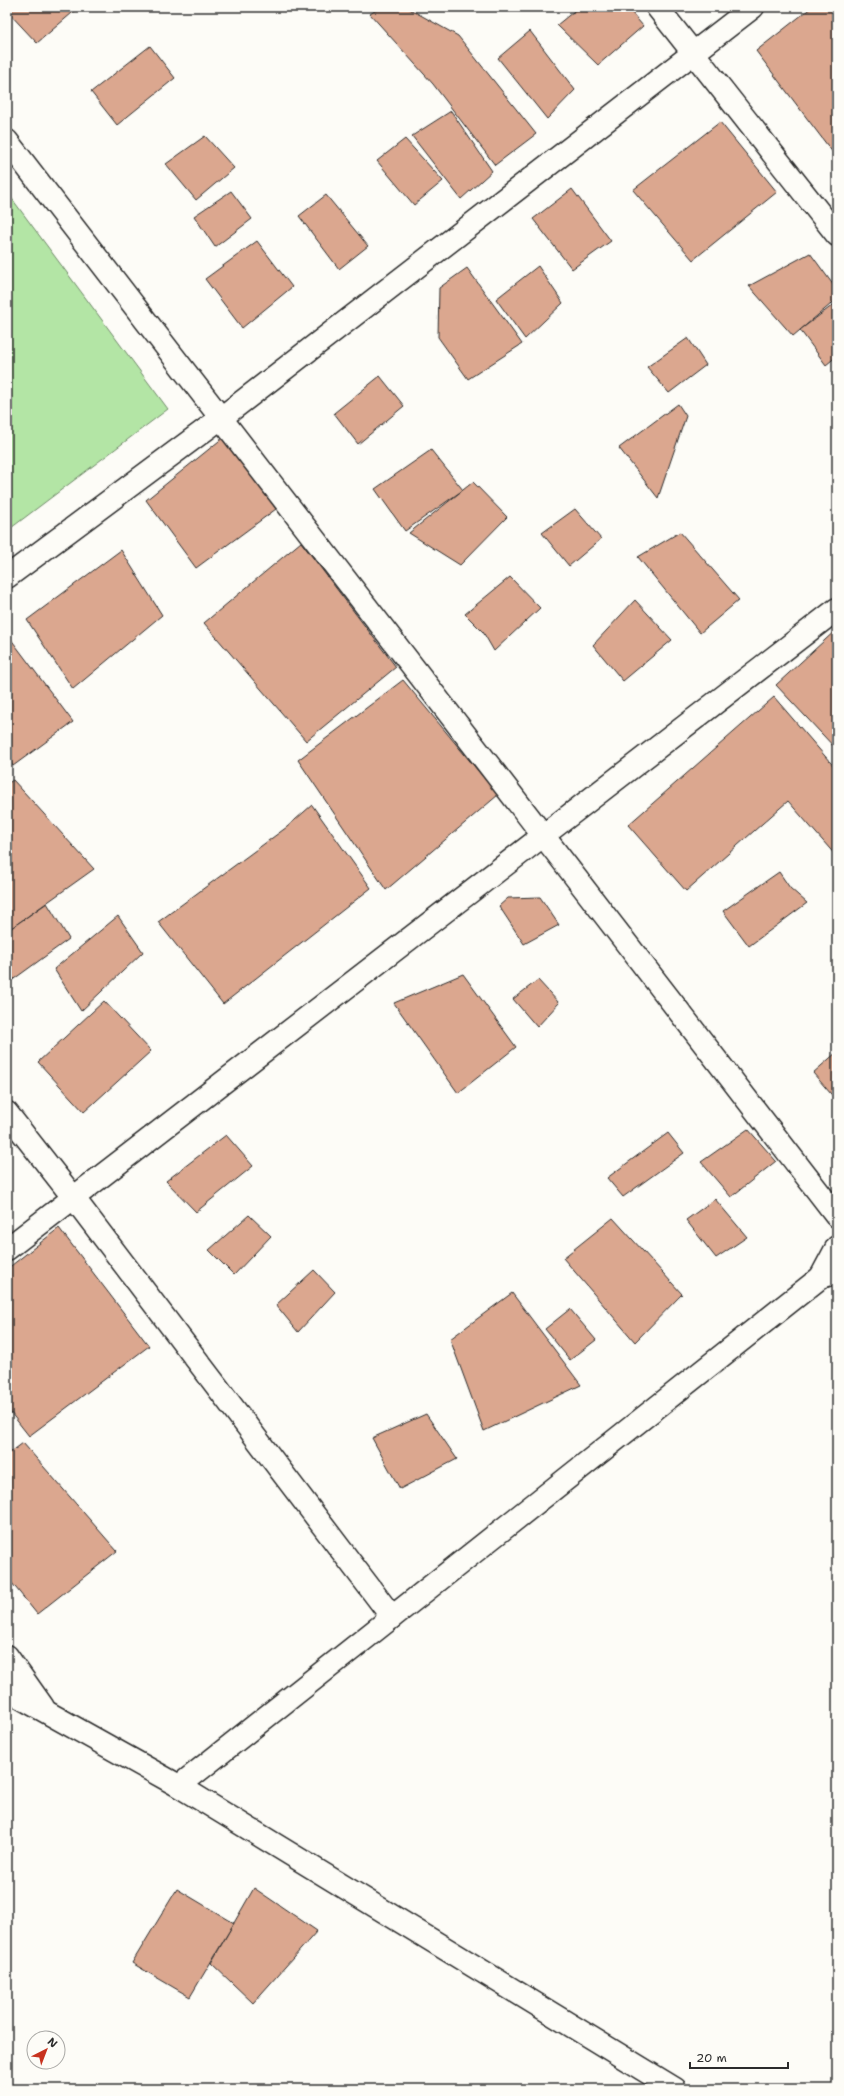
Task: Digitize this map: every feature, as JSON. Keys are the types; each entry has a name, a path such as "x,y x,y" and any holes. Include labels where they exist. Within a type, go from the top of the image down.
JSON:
{"street":[{"path":"657,7 837,235"},
{"path":"7,577 221,418 753,7"},
{"path":"7,141 837,1216"},
{"path":"7,1248 837,608"},
{"path":"7,1113 73,1197 392,1618"},
{"path":"179,1786 829,1274 837,1247"},
{"path":"7,1656 47,1712"},
{"path":"7,1690 179,1786 675,2089"}],"green space":[{"path":"7,192 168,409 7,531"}],"building":[{"path":"7,7 79,7 37,43 7,11"},
{"path":"381,7 406,7 458,36 536,134 495,165 433,84 370,14"},
{"path":"579,7 627,7 643,26 598,65 557,25"},
{"path":"812,7 837,7 837,158 756,51"},
{"path":"530,31 575,90 547,119 498,58"},
{"path":"150,46 175,78 117,125 91,92"},
{"path":"451,111 492,171 461,199 412,136"},
{"path":"720,122 777,192 693,260 633,190"},
{"path":"205,136 234,168 196,200 166,164"},
{"path":"405,139 443,181 414,205 377,161"},
{"path":"572,189 611,241 572,269 533,219"},
{"path":"231,191 252,219 215,247 194,216"},
{"path":"326,195 368,246 339,269 299,216"},
{"path":"257,241 292,287 242,328 205,279"},
{"path":"810,253 837,290 837,299 793,336 749,286"},
{"path":"538,266 563,303 525,339 496,299"},
{"path":"467,268 522,344 468,379 438,337 439,288"},
{"path":"837,302 837,356 826,365 800,330"},
{"path":"688,338 706,365 669,393 647,367"},
{"path":"380,376 404,406 358,444 334,413"},
{"path":"678,404 686,416 658,498 619,448"},
{"path":"224,437 276,509 196,568 146,500"},
{"path":"431,450 463,490 405,531 375,489"},
{"path":"473,482 507,517 460,565 409,533"},
{"path":"575,509 601,539 569,566 542,533"},
{"path":"680,532 739,600 700,633 638,557"},
{"path":"301,542 396,667 306,741 204,623"},
{"path":"121,550 162,615 73,689 27,620"},
{"path":"510,577 540,608 494,651 483,632 465,614"},
{"path":"635,600 672,640 623,681 593,645"},
{"path":"837,629 837,750 776,685"},
{"path":"7,634 73,722 13,766 7,757"},
{"path":"403,680 498,795 386,890 298,760"},
{"path":"774,697 837,770 837,857 788,801 686,891 628,825"},
{"path":"13,780 94,869 7,931 7,784"},
{"path":"312,805 371,888 223,1004 158,922 287,827"},
{"path":"779,872 790,888 807,903 749,946 723,911"},
{"path":"540,897 559,925 524,944 499,906 508,898"},
{"path":"47,903 69,939 7,984 7,931"},
{"path":"118,916 143,952 81,1011 54,969"},
{"path":"463,974 516,1047 458,1093 394,1003"},
{"path":"538,980 559,1003 537,1027 513,999"},
{"path":"104,1001 151,1051 84,1112 38,1062"},
{"path":"837,1052 837,1101 813,1073"},
{"path":"748,1129 776,1161 731,1197 701,1162"},
{"path":"668,1133 684,1153 623,1197 607,1178"},
{"path":"226,1135 253,1166 196,1212 166,1181"},
{"path":"715,1199 747,1237 716,1258 686,1220"},
{"path":"249,1215 271,1236 234,1275 209,1250"},
{"path":"613,1218 682,1294 635,1342 563,1258"},
{"path":"59,1228 149,1346 29,1436 7,1408 7,1269"},
{"path":"314,1270 335,1292 298,1332 276,1305"},
{"path":"512,1293 581,1385 484,1431 450,1339"},
{"path":"570,1309 596,1340 570,1360 545,1329"},
{"path":"426,1414 457,1459 400,1489 372,1438"},
{"path":"23,1443 117,1551 37,1614 7,1577 7,1455"},
{"path":"254,1888 317,1931 253,2003 211,1963"},
{"path":"177,1889 234,1923 190,1997 132,1963"}]}
